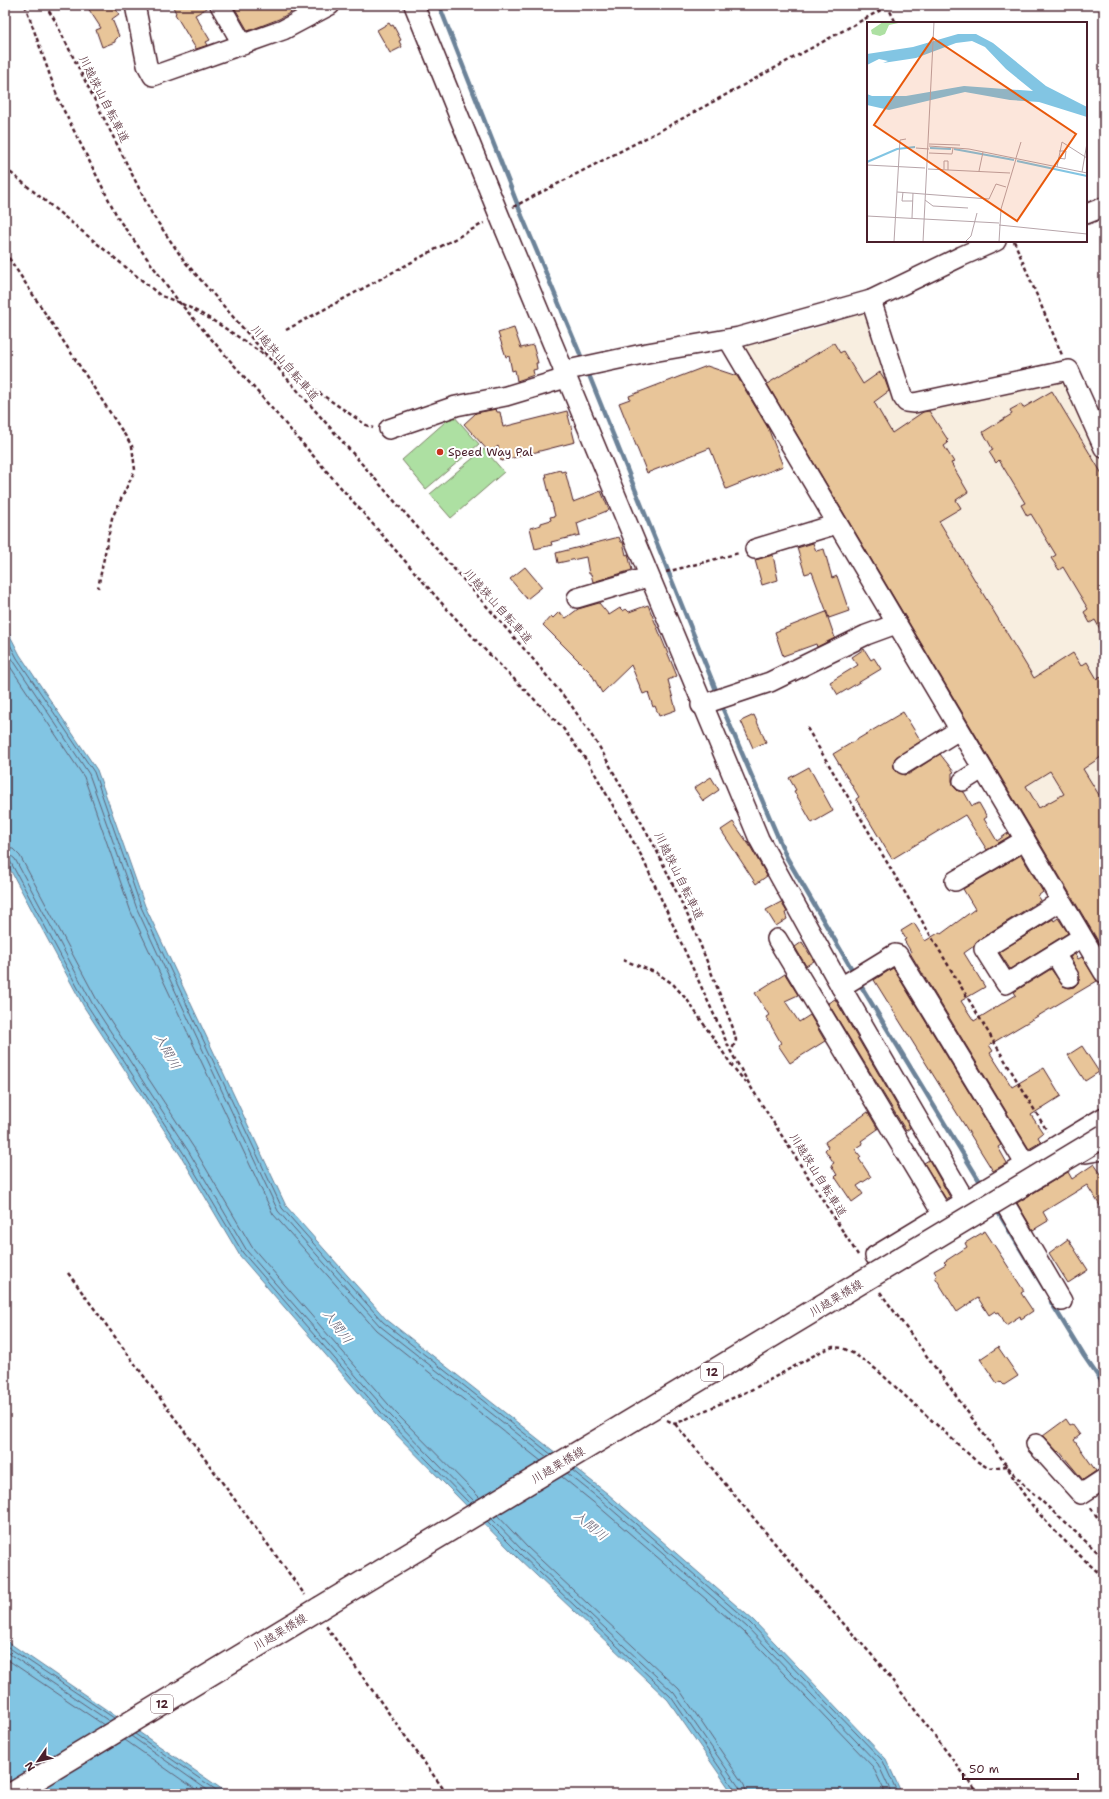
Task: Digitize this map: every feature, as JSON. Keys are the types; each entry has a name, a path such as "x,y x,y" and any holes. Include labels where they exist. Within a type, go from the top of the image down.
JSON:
{"main road":[{"name":"川越栗橋線","path":"12,1794 1104,1136"}],"street":[{"path":"135,5 147,65 153,76 283,30 321,7"},
{"path":"220,5 243,45"},
{"path":"414,5 564,374 701,705 759,839 841,987 966,1202"},
{"path":"1087,214 1104,206"},
{"path":"389,429 456,406 506,396 564,374 647,353 728,339 872,300 936,268 994,242"},
{"path":"872,300 902,396 906,402 914,403 1069,370 1104,448"},
{"path":"728,339 1104,973"},
{"path":"755,549 837,524"},
{"path":"577,598 648,577"},
{"path":"701,705 770,682 866,635 896,624"},
{"path":"904,764 959,730"},
{"path":"963,781 982,769"},
{"path":"955,881 1025,840"},
{"path":"1061,901 984,949 1006,984 1082,937"},
{"path":"777,939 943,1215"},
{"path":"841,987 895,954 898,955 1026,1165"},
{"path":"1055,954 1069,977"},
{"path":"867,1257 966,1202 1104,1117"},
{"path":"1056,1146 1086,1154 1104,1150"},
{"path":"994,1185 1062,1301"},
{"path":"1036,1444 1081,1494 1104,1479"}],"path":[{"path":"25,5 59,101 118,220 179,302 446,608 486,651 562,727 590,765 642,858 731,1052"},
{"name":"川越狭山自転車道","path":"45,5 54,19 152,214 185,262 532,658 571,705 600,748 655,847 695,931 733,1028 736,1040 731,1052 752,1089 867,1257"},
{"path":"286,330 499,215 665,128 888,6 896,22"},
{"path":"5,168 161,296 179,302 206,316 366,426 376,429 389,429"},
{"path":"1014,242 1069,370"},
{"path":"5,252 132,446 136,470 112,518 98,588"},
{"path":"648,577 755,549"},
{"path":"807,728 1056,1146"},
{"path":"623,960 657,973 673,984 688,1001 733,1067 752,1089"},
{"path":"68,1273 316,1611 447,1794"},
{"path":"876,1286 1007,1466 1025,1486 1104,1558"},
{"path":"675,1424 755,1388 822,1351 833,1348 843,1348 877,1370 975,1460 988,1468 1007,1466"},
{"path":"665,1419 675,1424 824,1602 879,1663 979,1794"},
{"path":"1007,1466 1016,1485 1028,1501 1063,1539 1104,1578"},
{"path":"1081,1494 1104,1527"}],"shaded area":[{"path":"870,311 873,315 902,413 1062,376 1068,378 1104,460 1104,966 735,347 794,335"}],"green space":[{"name":"Speed Way Pal","path":"453,415 479,444 426,489 402,460"},
{"name":"Speed Way Pal","path":"484,449 504,472 451,518 430,494"}],"water":[{"name":"入間川","path":"5,626 20,655 97,770 145,906 286,1206 386,1319 608,1494 753,1620 886,1759 902,1794 733,1794 668,1700 517,1557 384,1422 240,1256 181,1156 84,1007 5,860"},
{"path":"5,1640 229,1794 29,1794 5,1777"}],"building":[{"path":"86,5 113,5 119,14 112,19 119,36 115,42 102,47 96,30 101,28"},
{"path":"172,5 209,5 209,7 195,15 210,40 206,42 208,45 196,49 175,14 176,13"},
{"path":"233,5 304,5 279,19 248,31"},
{"path":"389,23 391,26 393,25 401,40 399,41 402,47 390,53 377,30"},
{"path":"514,328 521,348 533,345 538,363 536,363 537,369 533,370 534,375 517,381 515,370 512,371 509,356 506,357 498,333"},
{"path":"834,343 840,353 843,351 863,384 880,372 889,391 874,402 892,433 923,412 929,411 948,440 946,441 948,443 944,446 954,462 951,463 968,492 956,500 961,508 939,521 1034,678 1073,653 1081,666 1087,662 1097,679 1100,676 1104,683 1104,755 1083,769 1104,803 1104,951 767,384","holes":["1050,771 1064,794 1039,808 1026,786"]},
{"path":"707,366 737,376 768,428 783,466 726,489 710,448 647,473 619,403 630,399 629,396"},
{"path":"1052,391 1104,477 1104,636 1095,620 1090,623 1084,612 1088,609 1063,567 1059,570 1051,558 1056,555 1031,514 1027,516 1021,505 1025,503 999,460 996,463 989,452 993,450 983,432 1012,414 1010,410 1021,404 1023,408"},
{"path":"496,409 497,412 500,412 503,427 567,411 575,442 501,461 498,446 490,453 464,424 476,413"},
{"path":"560,470 561,472 565,471 573,502 601,491 609,510 577,523 580,535 551,542 552,545 535,549 530,528 541,525 541,523 551,520 550,517 555,516 545,477 547,477 546,474"},
{"path":"619,537 621,542 623,542 626,555 628,554 632,570 593,582 591,574 589,574 586,557 558,563 556,553"},
{"path":"813,543 816,551 824,549 832,578 837,576 849,611 829,618 812,572 805,574 797,548"},
{"path":"773,555 778,580 762,585 755,560"},
{"path":"525,567 542,587 527,599 510,579"},
{"path":"599,603 609,615 620,608 623,611 626,609 629,612 648,605 677,676 668,680 676,710 659,716 655,706 653,707 648,692 643,694 631,665 602,693 591,673 543,625 551,616 553,618 559,612 566,618 578,609"},
{"path":"826,612 835,638 817,647 816,644 783,656 775,632"},
{"path":"864,649 871,660 874,658 881,669 838,695 830,682 858,665 852,657"},
{"path":"903,712 921,741 895,758 893,764 895,770 904,775 909,774 940,754 954,772 952,773 952,781 954,787 958,791 964,792 972,806 979,803 987,817 984,819 997,841 1008,833 1010,836 987,850 965,815 892,859 856,799 859,797 833,754"},
{"path":"754,715 766,742 753,748 741,721"},
{"path":"809,767 833,811 812,823 794,791 796,790 789,778"},
{"path":"711,777 719,790 703,801 694,788"},
{"path":"733,822 750,846 767,876 756,884 721,830"},
{"path":"1021,855 1043,892 1038,896 1041,900 978,940 974,946 964,953 985,987 961,1001 974,1021 1016,995 1014,992 1051,969 1063,986 1069,988 1074,987 1078,983 1080,977 1070,957 1075,954 1078,959 1082,957 1097,981 989,1045 993,1051 990,1053 1012,1087 1044,1068 1061,1096 1031,1115 1043,1133 1038,1137 1041,1142 1029,1149 910,953 911,952 904,940 906,939 901,931 914,923 925,941 940,932 941,934 975,909 963,889"},
{"path":"781,902 787,912 785,913 787,919 776,926 766,910"},
{"path":"1058,918 1068,933 1010,969 999,952 1053,919 1054,921"},
{"path":"802,942 814,961 806,966 795,947"},
{"path":"893,968 1001,1145 998,1147 1007,1163 993,1171 874,980"},
{"path":"785,974 798,995 785,1001 799,1022 810,1015 825,1041 790,1063 778,1045 781,1043 766,1017 769,1015 755,993"},
{"path":"835,999 910,1128 906,1131 828,1003"},
{"path":"1082,1046 1099,1072 1085,1081 1068,1055"},
{"path":"868,1112 878,1129 861,1141 863,1144 855,1149 861,1157 859,1159 871,1177 857,1186 863,1194 852,1202 835,1177 837,1175 831,1165 834,1163 825,1150 828,1147 825,1142"},
{"path":"929,1160 950,1197 946,1199 924,1163"},
{"path":"1094,1164 1104,1178 1104,1212 1087,1185 1043,1212 1048,1221 1033,1230 1017,1203 1068,1172 1072,1179"},
{"path":"985,1231 1024,1291 1021,1293 1033,1311 1021,1319 1020,1316 1006,1325 999,1312 997,1313 995,1311 989,1315 978,1298 957,1312 935,1277 937,1276 934,1271 946,1264 944,1262 967,1247 965,1243"},
{"path":"1068,1239 1088,1270 1068,1283 1049,1253"},
{"path":"998,1347 1018,1376 1004,1385 1000,1381 997,1383 980,1359"},
{"path":"1066,1419 1070,1425 1072,1424 1080,1435 1074,1440 1096,1471 1083,1480 1059,1451 1058,1452 1043,1436"}],"waterway":[{"path":"439,5 522,216 583,361"},
{"path":"587,370 718,695"},
{"path":"720,702 787,858 854,973"},
{"path":"858,981 982,1185"},
{"path":"995,1207 1044,1288"},
{"path":"1051,1302 1084,1356 1104,1385"}],"place":[{"name":"Speed Way Pal","path":"440,452"}]}
